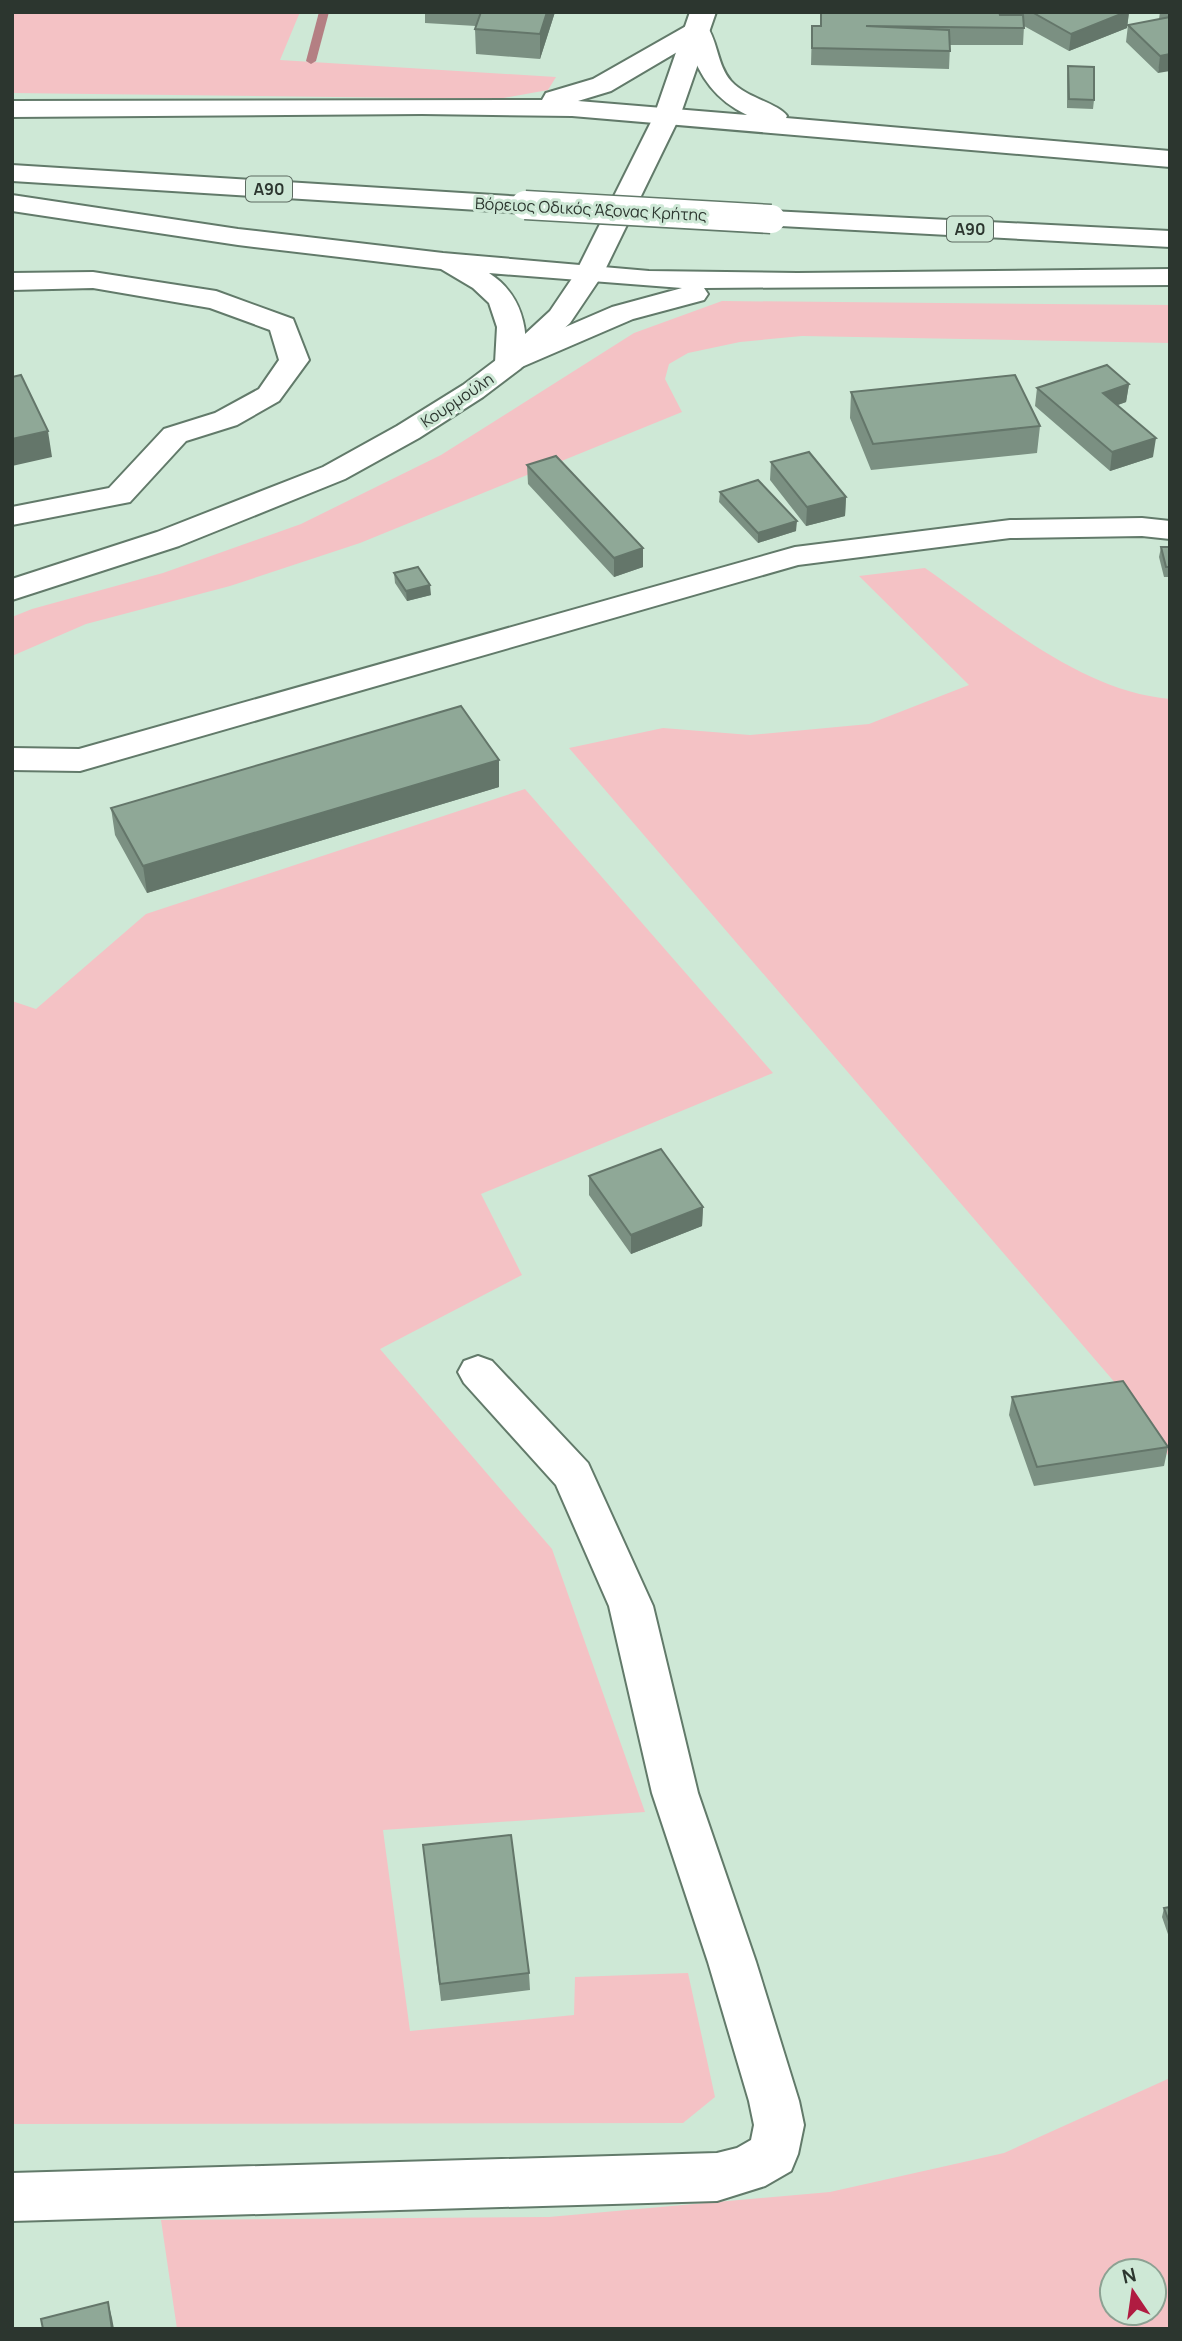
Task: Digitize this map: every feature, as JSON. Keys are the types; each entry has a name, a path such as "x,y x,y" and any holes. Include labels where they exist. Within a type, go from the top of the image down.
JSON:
{"main road":[{"path":"512,106 579,94 603,85 700,21 707,64 717,84 732,98 754,110 786,120 839,131"},
{"name":"Κουρμούλη","path":"17,586 168,539 334,473 408,432 473,391 510,363 560,317 589,274 667,116 700,21"},
{"path":"12,109 512,106 667,116 1170,159"},
{"name":"Βόρειος Οδικός Άξονας Κρήτης","path":"12,173 525,205 1170,239"},
{"path":"12,203 238,237 443,261 649,279 797,281 1170,277"},
{"path":"443,261 478,277 500,296 514,334 510,363"},
{"path":"12,282 93,280 216,300 283,325 294,360 269,396 226,419 175,435 119,495 12,516"},
{"path":"510,363 565,334 642,307 689,295 797,281"},
{"path":"12,759 80,760 795,556 1010,529 1142,527 1170,530"},
{"path":"12,2197 717,2177 747,2169 773,2154 779,2125 774,2101 732,1962 675,1793 631,1606 573,1475 478,1372"}],"shaded area":[{"path":"12,12 300,12 280,60 556,77 548,90 498,99 12,93"},
{"path":"722,301 1170,305 1170,343 802,336 740,342 688,353 669,364 665,379 682,412 360,543 230,586 86,624 12,656 12,617 163,573 301,524 441,455 634,333"},
{"path":"925,568 1010,629 1071,667 1136,693 1170,699 1170,1458 1123,1392 569,748 663,728 750,735 869,724 969,685 859,576"},
{"path":"525,789 773,1073 481,1194 522,1275 380,1349 552,1549 645,1812 383,1830 410,2031 574,2015 575,1977 688,1973 715,2097 683,2123 12,2124 12,1001 36,1009 146,914"},
{"path":"1170,2078 1170,2329 177,2329 161,2220 549,2217 830,2192 1004,2153"}],"building":[{"path":"481,12 547,12 540,34 475,29"},
{"path":"821,12 999,12 1000,15 1023,15 1024,28 866,26 949,30 950,51 812,48 812,26 821,26"},
{"path":"1032,12 1126,12 1071,34"},
{"path":"1170,17 1170,54 1160,56 1128,25"},
{"path":"1068,66 1094,67 1094,100 1069,99"},
{"path":"1107,365 1129,384 1103,393 1156,438 1112,452 1037,388"},
{"path":"21,375 48,431 12,439 12,377"},
{"path":"1015,375 1040,426 873,444 851,392"},
{"path":"809,452 846,497 807,507 771,462"},
{"path":"556,456 643,548 614,558 527,465"},
{"path":"758,480 797,521 758,533 720,492"},
{"path":"1161,547 1170,547 1170,567 1166,567"},
{"path":"418,567 430,585 406,591 394,573"},
{"path":"461,706 499,760 143,866 111,808"},
{"path":"661,1149 703,1207 631,1235 589,1176"},
{"path":"1123,1381 1168,1447 1037,1467 1012,1397"},
{"path":"511,1835 529,1973 440,1984 423,1845"},
{"path":"1170,1907 1170,1924 1164,1908"},
{"path":"108,2302 112,2329 43,2329 41,2319"}],"waterway":[{"path":"311,61 324,12"}]}
